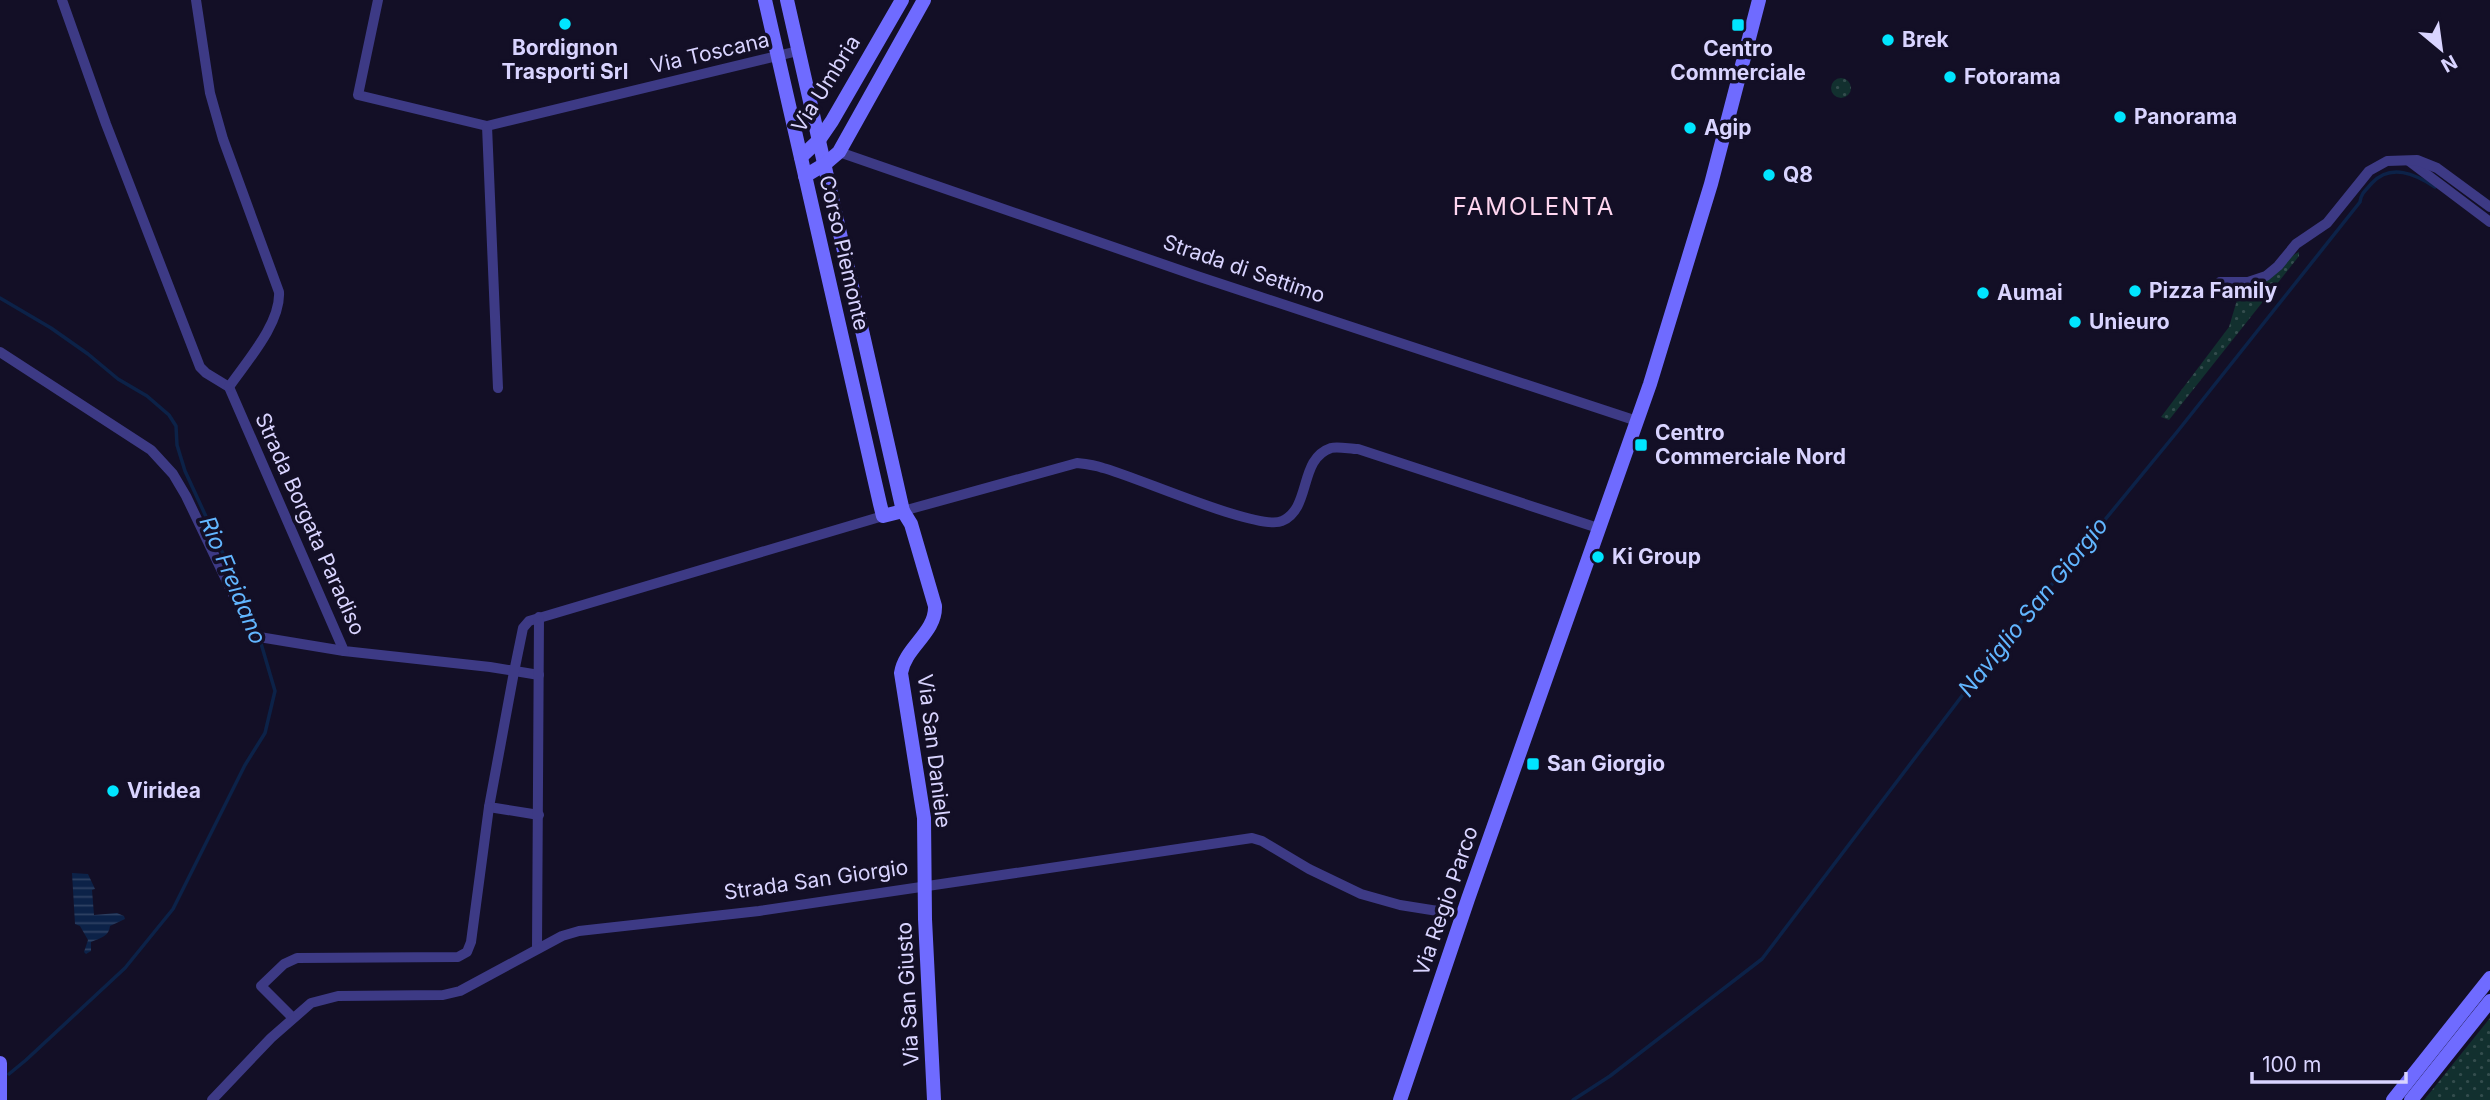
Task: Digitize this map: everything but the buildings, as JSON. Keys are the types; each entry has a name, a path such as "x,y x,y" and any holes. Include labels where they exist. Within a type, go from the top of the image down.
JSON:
{"street":[{"path":"62,0 106,124 200,367 229,387 276,316 279,292 223,139 210,93 196,0"},
{"name":"Via Toscana","path":"378,0 358,95 487,126 799,51"},
{"name":"Corso Piemonte","path":"765,0 883,516"},
{"name":"Corso Piemonte","path":"787,0 903,511"},
{"name":"Via Umbria","path":"801,157 819,140 902,0"},
{"name":"Via Umbria","path":"805,176 839,152 924,0"},
{"path":"293,1018 261,986 284,964 297,958 458,957 467,952 471,942 489,807 523,628 528,621 883,516 1077,463 1104,468 1268,524 1282,522 1296,511 1314,460 1331,448 1358,449 1598,528 1637,421 1711,184 1759,0"},
{"name":"Via Umbria","path":"884,31 902,39"},
{"path":"487,126 498,388"},
{"name":"Strada di Settimo","path":"839,152 1197,276 1637,421"},
{"path":"2223,278 2254,281 2266,276 2278,266 2296,243 2328,223 2369,171 2387,161 2417,160 2437,168 2490,207"},
{"path":"2409,161 2490,222"},
{"path":"0,352 151,450 173,474 253,636 344,651"},
{"name":"Strada Borgata Paradiso","path":"229,387 344,651 539,675"},
{"path":"858,406 878,401"},
{"name":"Via San Daniele","path":"903,511 911,524 935,607 934,618 905,658 901,673 923,818 925,886"},
{"name":"Via Regio Parco","path":"1401,1100 1598,528"},
{"path":"537,949 539,617"},
{"path":"489,807 539,814"},
{"name":"Strada San Giorgio","path":"212,1100 311,1003 338,996 443,995 460,991 562,936 579,931 759,911 1252,838 1361,894 1400,905 1463,915"},
{"name":"Via San Giusto","path":"925,886 934,1100"},
{"path":"2393,1100 2490,978"},
{"path":"2411,1100 2490,1001"},
{"path":"0,1063 0,1100"}],"green space":[{"path":"1841,78 1848,81 1851,88 1848,95 1841,98 1834,95 1831,88 1834,81"},
{"path":"2299,252 2299,256 2169,420 2161,417 2229,327 2237,300 2234,296 2219,293 2219,290 2258,285"},
{"path":"2490,1018 2490,1100 2424,1100"}],"water":[{"path":"72,873 88,874 95,889 92,890 94,915 117,913 125,919 110,926 106,934 91,942 91,951 86,954 84,952 88,940 80,926 75,924"}],"waterway":[{"name":"Naviglio San Giorgio","path":"1573,1100 1610,1076 1762,959 1984,667 2177,432 2360,202 2372,183 2387,173 2395,172 2411,175 2435,187"},
{"name":"Rio Freidano","path":"0,298 51,328 118,379 147,396 169,415 176,426 177,445 185,471 255,623 275,691 265,733 245,765 173,909 125,968 9,1074"}],"place":[{"name":"Bordignon Trasporti Srl","path":"565,24"},
{"name":"Centro Commerciale","path":"1738,25"},
{"name":"Brek","path":"1888,40"},
{"name":"Fotorama","path":"1950,77"},
{"name":"Panorama","path":"2120,117"},
{"name":"Agip","path":"1690,128"},
{"name":"Q8","path":"1769,175"},
{"name":"Pizza Family","path":"2135,291"},
{"name":"Aumai","path":"1983,293"},
{"name":"Unieuro","path":"2075,322"},
{"name":"Centro Commerciale Nord","path":"1641,445"},
{"name":"Ki Group","path":"1598,557"},
{"name":"San Giorgio","path":"1533,764"},
{"name":"Viridea","path":"113,791"}],"district":[{"name":"FAMOLENTA","path":"1534,207"}]}
